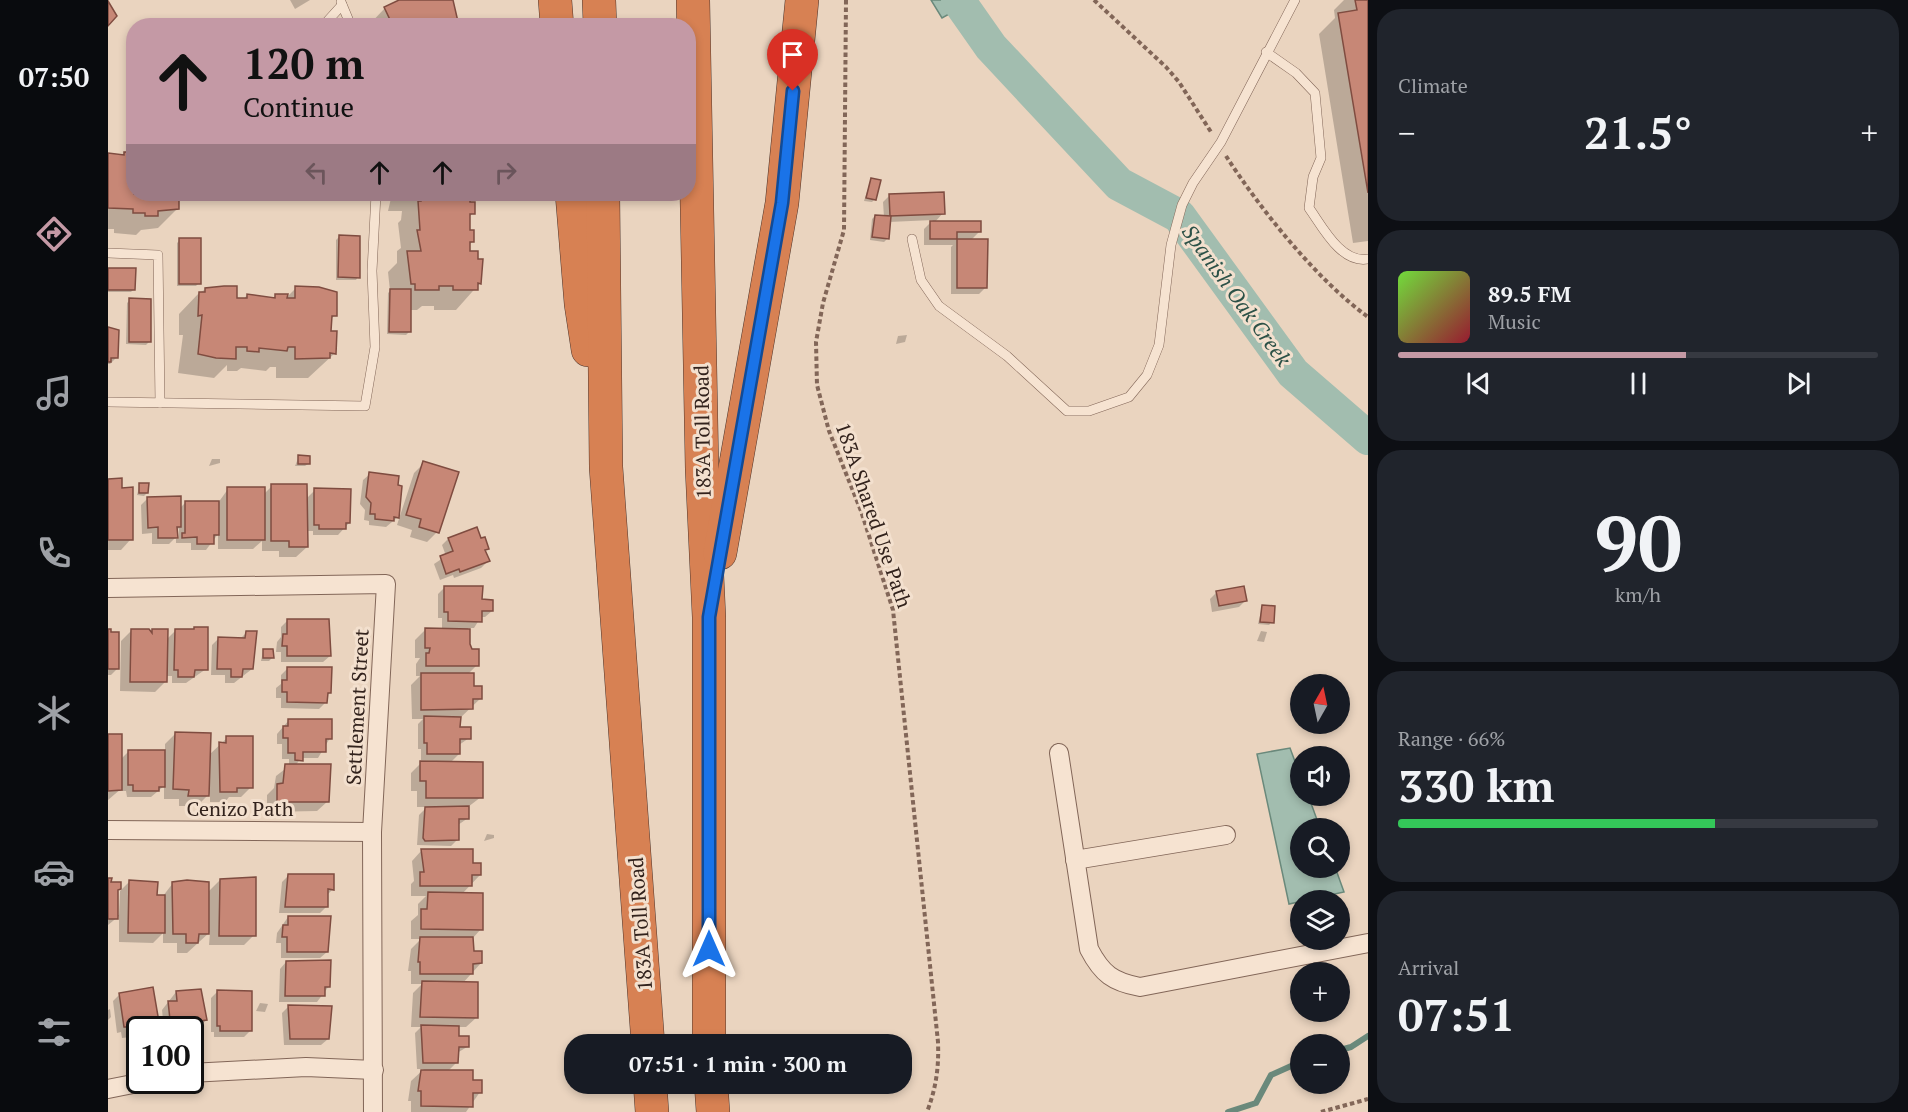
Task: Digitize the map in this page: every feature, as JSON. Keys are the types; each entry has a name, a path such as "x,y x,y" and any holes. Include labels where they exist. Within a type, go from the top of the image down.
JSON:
{"highway":[{"path":"555,0 556,18"},
{"path":"599,0 600,18"},
{"name":"183A Toll Road","path":"693,0 693,18"},
{"path":"709,617 782,203 802,0"},
{"name":"183A Toll Road","path":"696,156 702,469 709,617 709,1034"},
{"path":"573,201 581,304 606,467"},
{"name":"183A Toll Road","path":"603,201 606,467 647,1034"},
{"path":"651,1094 652,1112"},
{"path":"712,1094 713,1112"}],"street":[{"name":"Settlement Street","path":"108,588 386,584 372,832 373,1112"},
{"path":"1059,753 1089,949 1098,965 1118,983 1140,987 1368,943"},
{"name":"Cenizo Path","path":"108,830 372,832"},
{"path":"1075,860 1226,835"},
{"path":"204,1072 306,1067 374,1070"},
{"path":"108,1089 126,1085"}],"lane":[{"path":"912,239 921,280 939,306 1007,356 1067,411 1089,411 1129,397 1147,375 1159,345 1171,245 1182,205 1192,183 1219,145 1295,0"},
{"path":"329,18 341,2"},
{"path":"341,2 348,18"},
{"path":"1266,52 1296,72 1315,93 1321,158 1313,177 1309,208 1339,249 1361,260 1368,259"},
{"path":"108,402 365,406 375,347 372,271 376,201"},
{"path":"108,254 158,255 160,403"}],"path":[{"name":"183A Shared Use Path","path":"846,0 844,230 822,303 817,332 817,385 829,431 861,512 893,610 938,1042 939,1068 935,1090 927,1112"},
{"path":"1094,0 1179,82 1242,180 1329,283 1368,317"},
{"path":"1321,1112 1368,1099"}],"shaded area":[{"path":"931,0 974,0 942,18"},
{"path":"1290,748 1290,806 1312,806 1316,818 1290,818 1290,878 1339,878 1343,890 1290,890 1289,904 1257,754"}],"building":[{"path":"399,0 453,0 457,18 389,18 384,7"},
{"path":"1355,0 1368,0 1368,193 1338,13 1357,10"},
{"path":"108,1 117,16 108,26"},
{"path":"126,152 126,201 179,201 179,209 158,211 158,216 145,216 145,213 133,213 133,209 108,208 108,153 124,155"},
{"path":"871,178 881,180 876,200 866,198"},
{"path":"944,192 945,214 890,216 889,194"},
{"path":"418,201 475,202 475,214 470,214 470,230 474,230 474,242 470,242 470,251 478,251 478,259 483,259 481,284 478,283 478,290 453,290 453,286 439,286 439,290 415,290 415,284 411,284 407,251 421,251 417,230 420,230"},
{"path":"875,215 891,216 889,239 872,237"},
{"path":"930,221 981,221 981,232 957,232 957,239 930,239"},
{"path":"339,235 360,236 360,278 338,277"},
{"path":"179,238 201,238 201,284 179,284"},
{"path":"957,239 988,239 987,288 957,288"},
{"path":"108,268 136,268 135,290 108,290"},
{"path":"237,286 237,298 247,298 247,294 275,298 275,294 288,294 287,298 295,298 295,286 319,287 337,292 337,316 332,316 331,331 337,331 336,354 330,353 330,358 295,359 295,347 288,347 287,351 259,348 259,352 247,351 247,347 236,347 236,359 198,354 202,315 198,316 199,292 205,292 205,288"},
{"path":"390,289 411,289 411,332 389,332"},
{"path":"129,298 151,299 151,342 129,342"},
{"path":"108,327 119,330 118,358 111,358 111,362 108,362"},
{"path":"298,455 310,456 310,464 298,464"},
{"path":"423,461 459,472 439,533 419,527 421,519 406,515"},
{"path":"369,472 399,476 398,485 402,486 399,518 394,517 394,521 375,519 375,514 370,514 371,503 366,497"},
{"path":"122,478 122,488 133,487 133,540 108,540 108,479"},
{"path":"139,483 149,483 148,493 139,493"},
{"path":"271,484 307,484 308,547 289,547 289,541 271,541"},
{"path":"227,487 265,487 265,540 227,540"},
{"path":"314,488 351,489 350,523 346,523 346,529 319,529 319,525 314,525"},
{"path":"181,496 181,527 177,527 178,538 158,538 158,527 148,528 147,497"},
{"path":"185,501 219,501 219,535 214,535 214,544 197,544 197,537 182,538 182,533 185,533"},
{"path":"477,527 481,538 485,537 489,549 485,550 490,561 460,572 459,569 446,574 440,556 453,551 448,538"},
{"path":"444,586 483,586 482,599 493,600 493,611 482,611 482,622 448,621 448,612 444,612"},
{"path":"1244,586 1247,601 1219,606 1216,591"},
{"path":"1262,605 1275,606 1274,623 1260,622"},
{"path":"287,619 329,619 331,656 287,656 287,646 282,646 283,634 287,634"},
{"path":"194,627 208,627 208,670 195,670 194,677 178,677 178,670 174,670 175,629 194,629"},
{"path":"425,628 470,629 472,649 479,649 479,666 426,666 426,653 429,653 430,648 425,648"},
{"path":"108,629 111,629 111,632 119,632 119,669 108,669"},
{"path":"131,629 149,629 152,633 152,629 168,629 167,682 130,682"},
{"path":"246,631 257,631 253,669 243,669 242,677 231,677 231,669 217,669 218,637 245,638"},
{"path":"263,649 273,649 274,658 263,658"},
{"path":"287,667 332,667 331,693 328,693 327,703 287,702 287,692 282,692 282,680 287,680"},
{"path":"421,673 474,673 474,686 482,686 482,699 473,699 473,709 421,710"},
{"path":"424,716 461,717 460,727 471,727 471,739 460,739 460,754 427,754 427,743 424,743"},
{"path":"288,719 332,719 332,739 326,739 326,752 303,752 303,761 295,760 295,753 288,753 288,738 283,738 283,726 288,726"},
{"path":"175,732 211,733 209,796 188,796 189,790 173,789"},
{"path":"108,734 122,734 122,790 108,791"},
{"path":"226,736 253,736 253,788 237,788 237,792 220,792 219,742 226,743"},
{"path":"128,750 165,750 165,787 159,787 159,791 133,791 133,785 128,785"},
{"path":"420,761 483,762 483,798 426,798 426,781 420,781"},
{"path":"285,764 331,764 329,802 277,802 277,784 283,783"},
{"path":"469,806 469,819 459,819 459,840 425,841 423,838 425,807"},
{"path":"421,849 473,849 473,863 481,863 481,875 472,875 472,886 420,886 420,872 424,872"},
{"path":"288,874 334,874 334,890 328,889 328,907 285,907"},
{"path":"256,877 256,936 219,936 220,879"},
{"path":"108,878 112,878 111,882 121,882 121,889 118,890 118,919 108,919"},
{"path":"129,880 158,882 157,895 165,895 165,933 128,933"},
{"path":"187,880 209,882 209,934 199,934 198,943 186,943 186,934 173,934 172,882"},
{"path":"428,892 483,893 483,930 421,929 421,909 427,909"},
{"path":"288,916 331,916 328,952 287,952 287,937 282,937 283,925 288,925"},
{"path":"420,937 473,937 474,951 482,951 482,963 473,964 473,974 420,974 420,962 418,962"},
{"path":"331,960 330,987 325,987 325,996 285,996 286,961"},
{"path":"422,981 478,982 478,1018 420,1017"},
{"path":"153,987 158,1016 126,1016 126,1027 124,1027 119,993"},
{"path":"201,989 207,1020 204,1020 204,1016 170,1016 168,1001 177,1001 176,991"},
{"path":"217,990 252,991 252,1031 220,1031 220,1026 217,1026"},
{"path":"288,1005 332,1006 329,1039 290,1039"},
{"path":"421,1025 459,1026 459,1036 469,1036 469,1047 459,1047 458,1063 423,1063"},
{"path":"421,1070 473,1070 473,1080 482,1080 482,1093 473,1093 473,1107 421,1106 421,1091 418,1091"}],"waterway":[{"name":"Spanish Oak Creek","path":"958,0 991,47 1119,184 1179,216 1293,373 1368,438"},
{"path":"1350,1047 1368,1036"},
{"path":"1228,1112 1256,1103 1271,1075 1290,1066"}],"route":[{"path":"709,949 709,617 782,203 793,91"}]}
